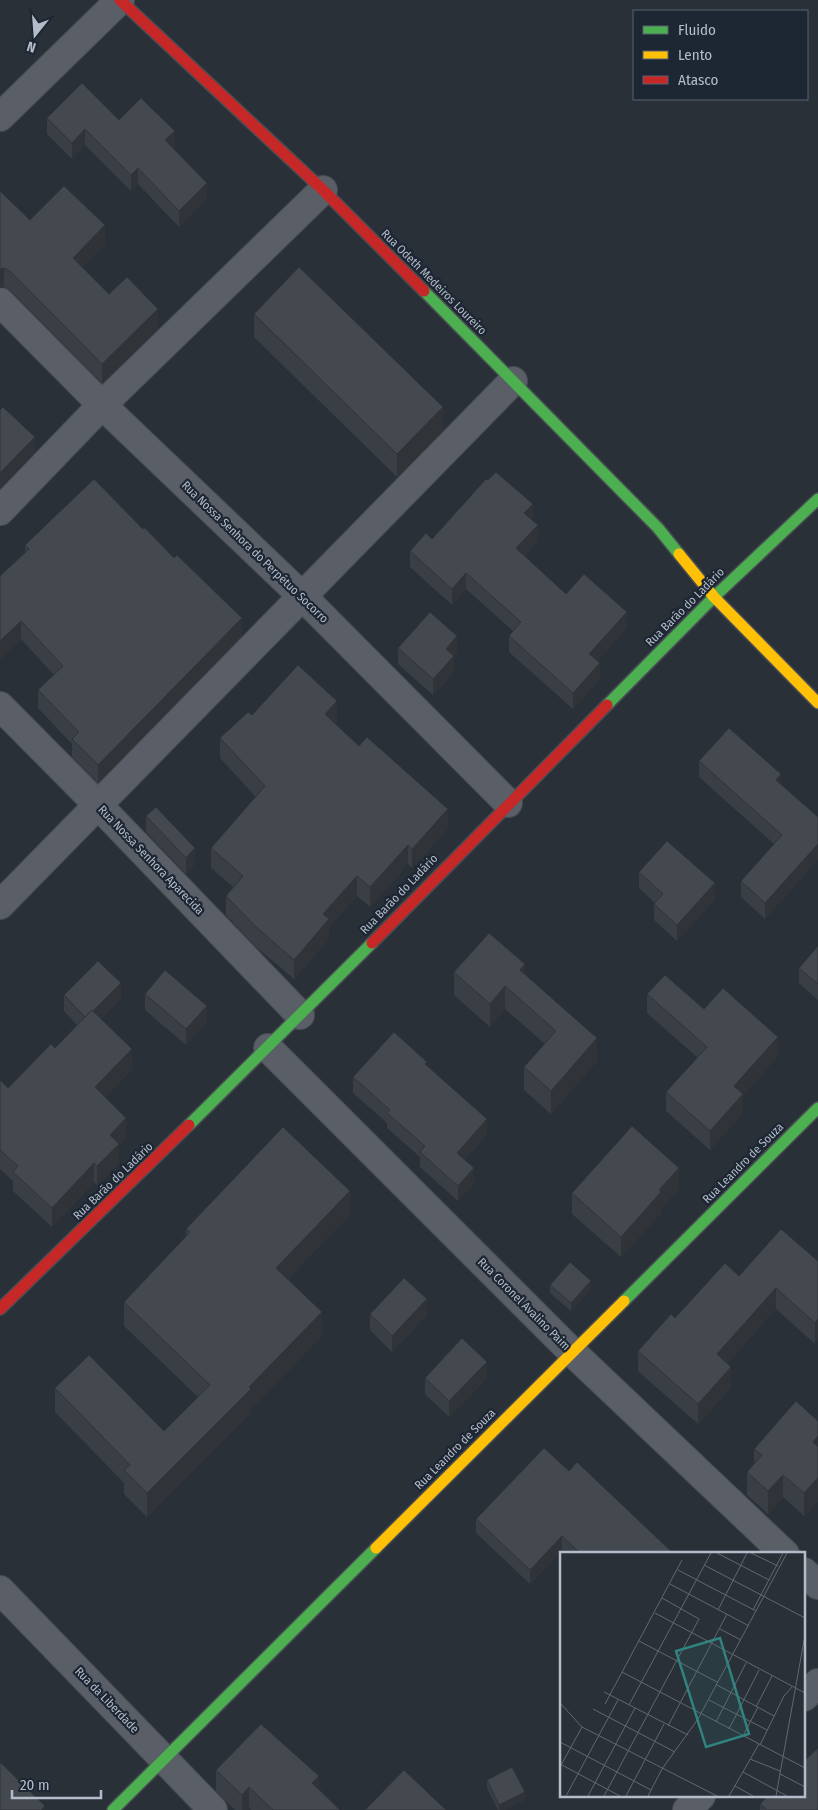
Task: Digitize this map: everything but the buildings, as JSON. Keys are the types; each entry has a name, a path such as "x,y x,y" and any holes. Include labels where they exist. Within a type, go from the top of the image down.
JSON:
{"street":[{"path":"0,117 120,0"},
{"name":"Rua Odeth Medeiros Loureiro","path":"120,0 323,190 513,381 658,528 714,597 818,703"},
{"path":"0,511 102,404 323,190"},
{"name":"Rua Nossa Senhora do Perpétuo Socorro","path":"0,302 102,404 302,596 508,803"},
{"path":"0,905 513,381"},
{"name":"Rua Barão do Ladário","path":"0,1309 268,1048 508,803 714,597 818,499"},
{"name":"Rua Nossa Senhora Aparecida","path":"0,706 300,1015"},
{"name":"Rua Coronel Avalino Paim","path":"268,1048 572,1352 783,1552"},
{"name":"Rua Leandro de Souza","path":"113,1810 818,1108"},
{"path":"806,1574 818,1585"},
{"name":"Rua da Liberdade","path":"0,1590 214,1810"},
{"path":"806,1694 818,1683"},
{"path":"687,1810 699,1798"}],"traffic: fast":[{"path":"424,291 658,528 679,554"},
{"path":"607,705 714,597 818,499"},
{"path":"189,1125 372,943"},
{"path":"624,1301 818,1108"},
{"path":"113,1810 376,1548"}],"traffic: slow":[{"path":"679,554 714,597 818,703"},
{"path":"376,1548 624,1301"}],"traffic: jam":[{"path":"120,0 323,190 424,291"},
{"path":"372,943 607,705"},
{"path":"0,1309 189,1125"}]}
